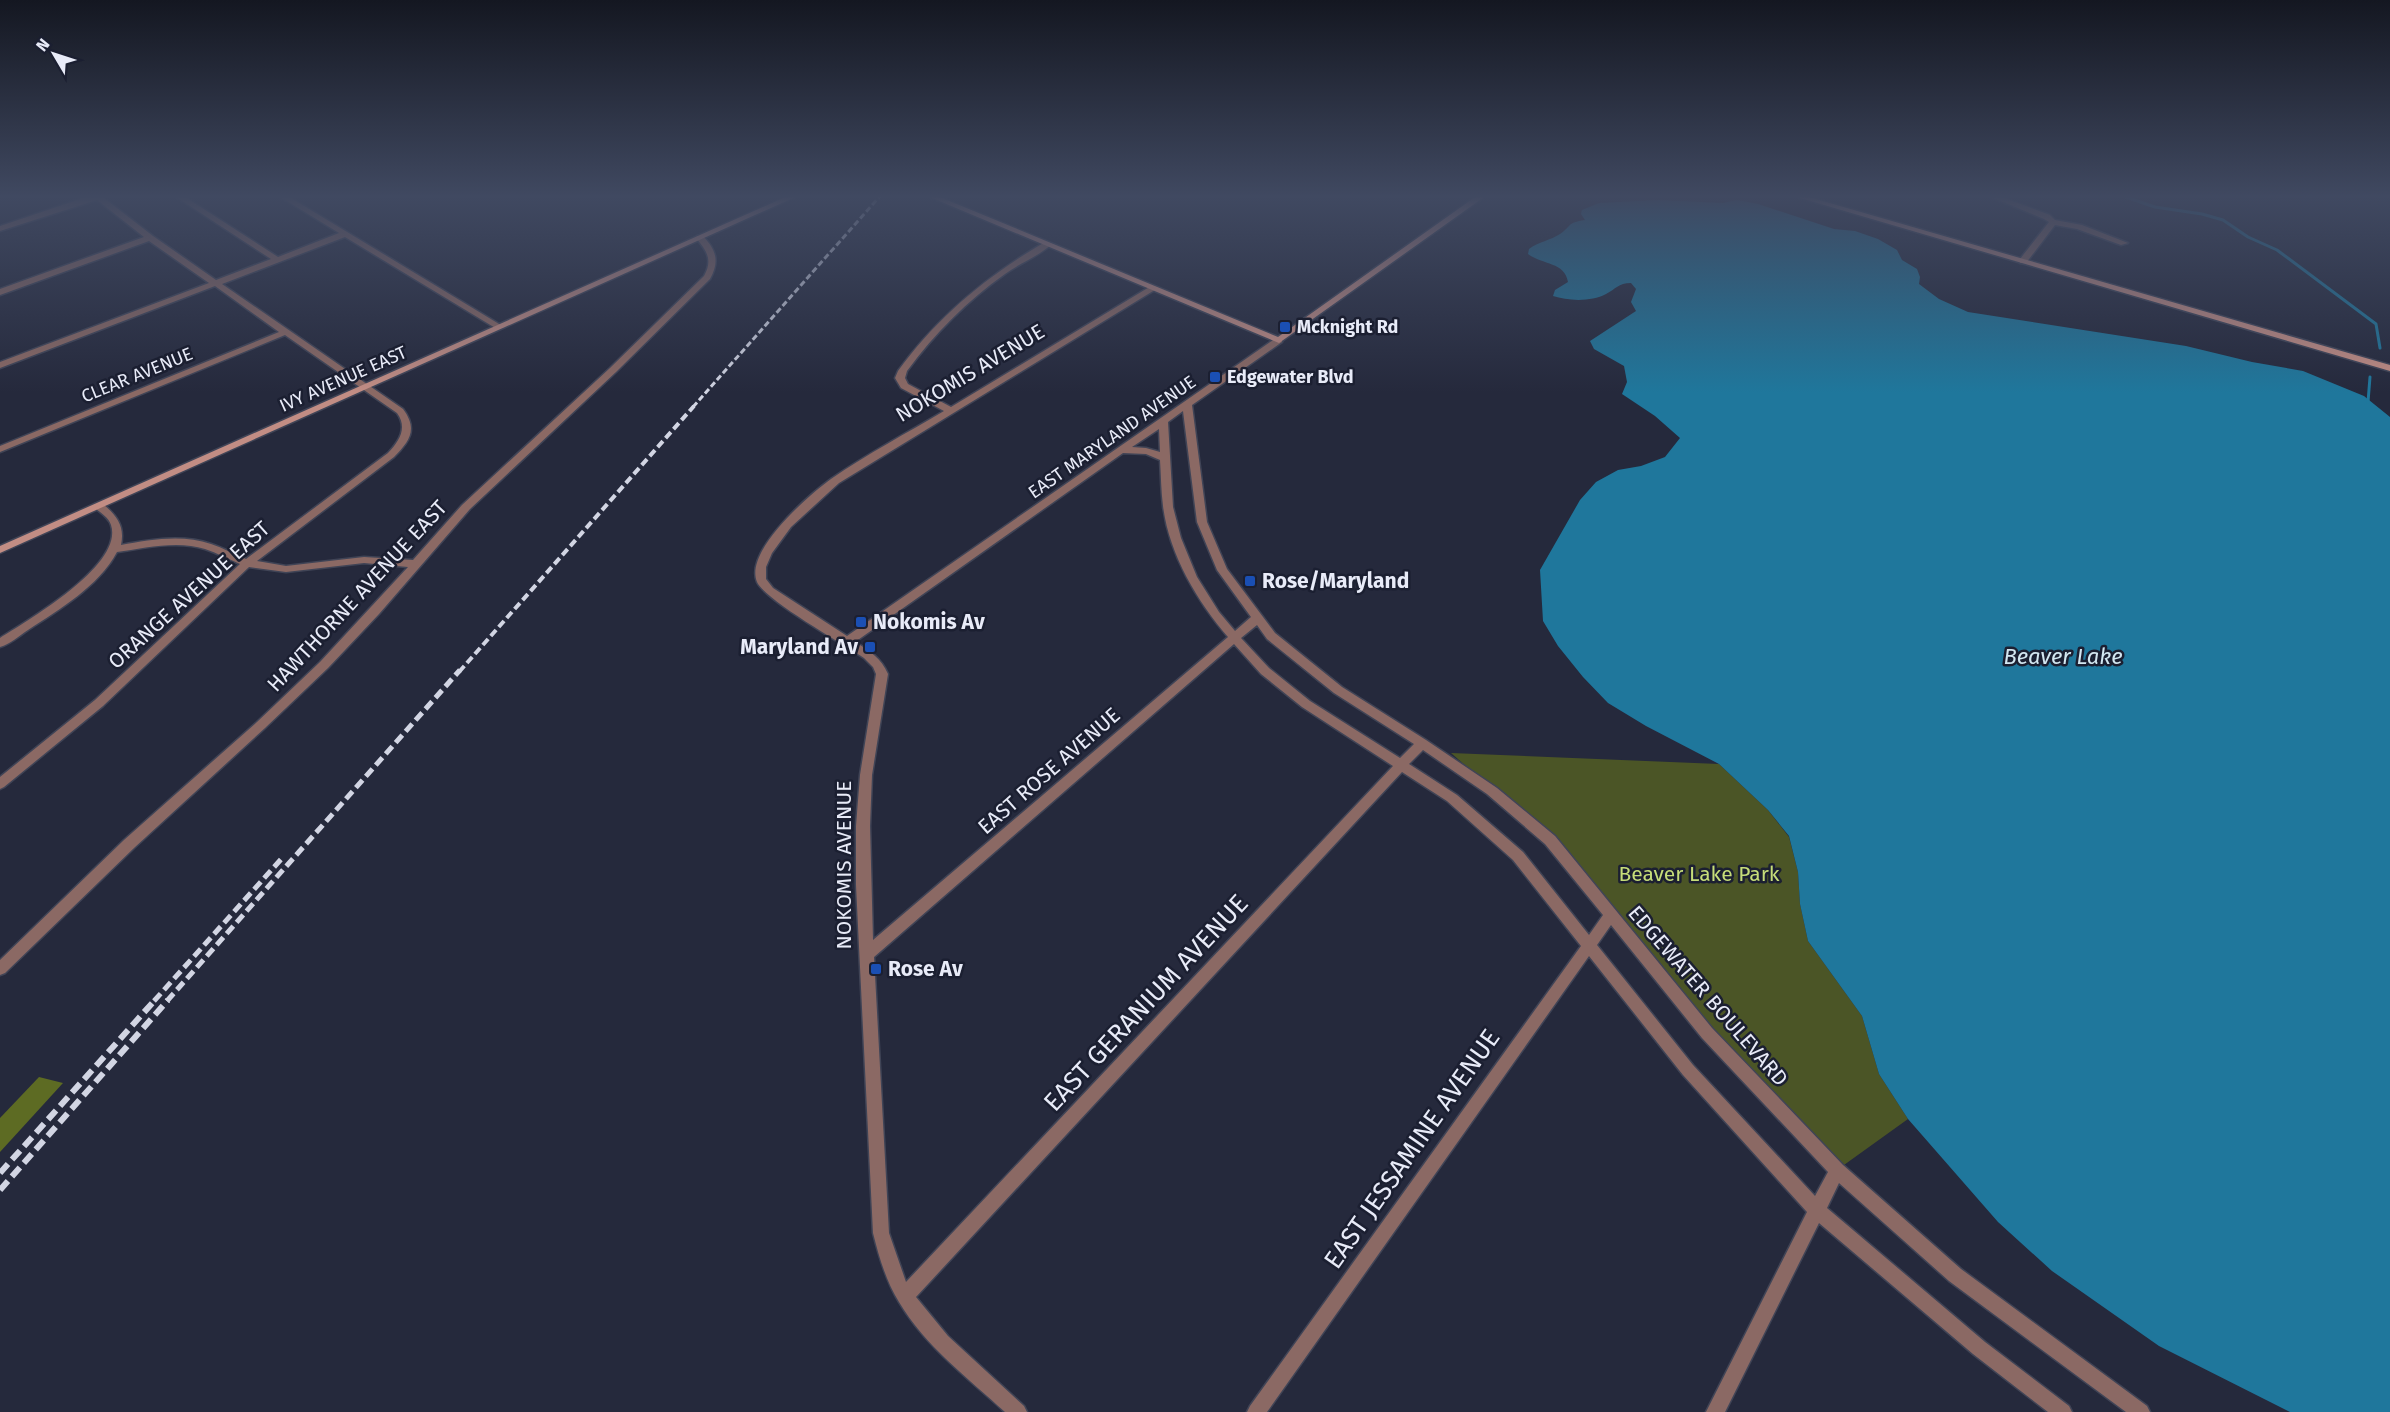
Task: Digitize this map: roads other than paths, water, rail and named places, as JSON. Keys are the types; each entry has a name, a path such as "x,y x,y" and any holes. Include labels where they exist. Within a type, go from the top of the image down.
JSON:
{"street":[{"path":"0,292 86,261"},
{"name":"ORANGE AVENUE EAST","path":"0,784 99,703 247,563 382,463 401,446 408,431 405,417 366,387 183,261"},
{"path":"0,364 275,261"},
{"path":"390,261 500,327"},
{"name":"IVY AVENUE EAST","path":"0,550 649,261"},
{"name":"HAWTHORNE AVENUE EAST","path":"0,969 129,844 308,680 375,611 491,482 614,370 707,276 714,261"},
{"path":"952,411 904,386 900,378 903,371 931,333 964,300 1020,261"},
{"path":"1089,261 1279,340"},
{"name":"EAST MARYLAND AVENUE","path":"847,642 1390,261"},
{"path":"2023,261 2390,368"},
{"name":"NOKOMIS AVENUE","path":"1017,1412 933,1332 905,1296 890,1267 881,1233 863,826 866,775 882,674 874,659 772,594 761,579 761,566 784,528 817,495 1154,288"},
{"name":"CLEAR AVENUE","path":"0,449 286,332"},
{"name":"EDGEWATER BOULEVARD","path":"1187,405 1202,522 1222,570 1270,636 1338,690 1492,791 1550,840 1707,1033 1837,1170 1955,1275 2141,1412"},
{"path":"1163,422 1168,507 1176,538 1192,577 1215,615 1234,637 1265,671 1306,704 1452,798 1518,856 1688,1070 1817,1210 1979,1348 2063,1412"},
{"path":"1120,451 1138,448 1166,459"},
{"path":"0,643 79,587 105,563 114,549 117,528 113,519 99,506"},
{"path":"114,549 154,543 191,543 207,546 247,563 286,569 364,560 416,564"},
{"name":"EAST ROSE AVENUE","path":"867,954 1257,618"},
{"name":"EAST GERANIUM AVENUE","path":"905,1296 1422,743"},
{"name":"EAST JESSAMINE AVENUE","path":"1256,1412 1610,916"},
{"path":"1715,1412 1837,1170"}],"water":[{"name":"Beaver Lake","path":"1542,261 1903,261 1917,269 1920,277 1919,284 1939,299 1968,312 2186,346 2252,362 2303,371 2364,396 2390,417 2390,1412 2290,1412 2159,1346 2052,1271 1998,1222 1908,1119 1879,1074 1862,1016 1808,941 1800,904 1798,872 1789,836 1768,810 1719,764 1646,726 1608,703 1558,646 1543,621 1540,570 1580,500 1596,482 1618,470 1641,466 1665,457 1680,438 1655,416 1622,394 1627,382 1624,366 1594,349 1590,341 1636,311 1631,302 1636,289 1631,283 1627,283 1600,297 1572,300 1553,296 1555,290 1568,282 1563,271"}],"waterway":[{"path":"2292,261 2376,324 2380,348"},
{"path":"2368,402 2370,377"}],"railway":[{"path":"693,407 823,261"},
{"path":"459,672 694,406"},
{"path":"167,1001 460,670"},
{"path":"154,1001 284,856"},
{"path":"0,1173 155,1000"},
{"path":"0,1190 168,1000"}],"place":[{"name":"Mcknight Rd","path":"1285,327"},
{"name":"Edgewater Blvd","path":"1215,377"},
{"name":"Rose/Maryland","path":"1250,581"},
{"name":"Nokomis Av","path":"861,622"},
{"name":"Maryland Av","path":"870,647"},
{"name":"Rose Av","path":"876,969"}],"park label":[{"name":"Beaver Lake Park","path":"1699,874"}]}
